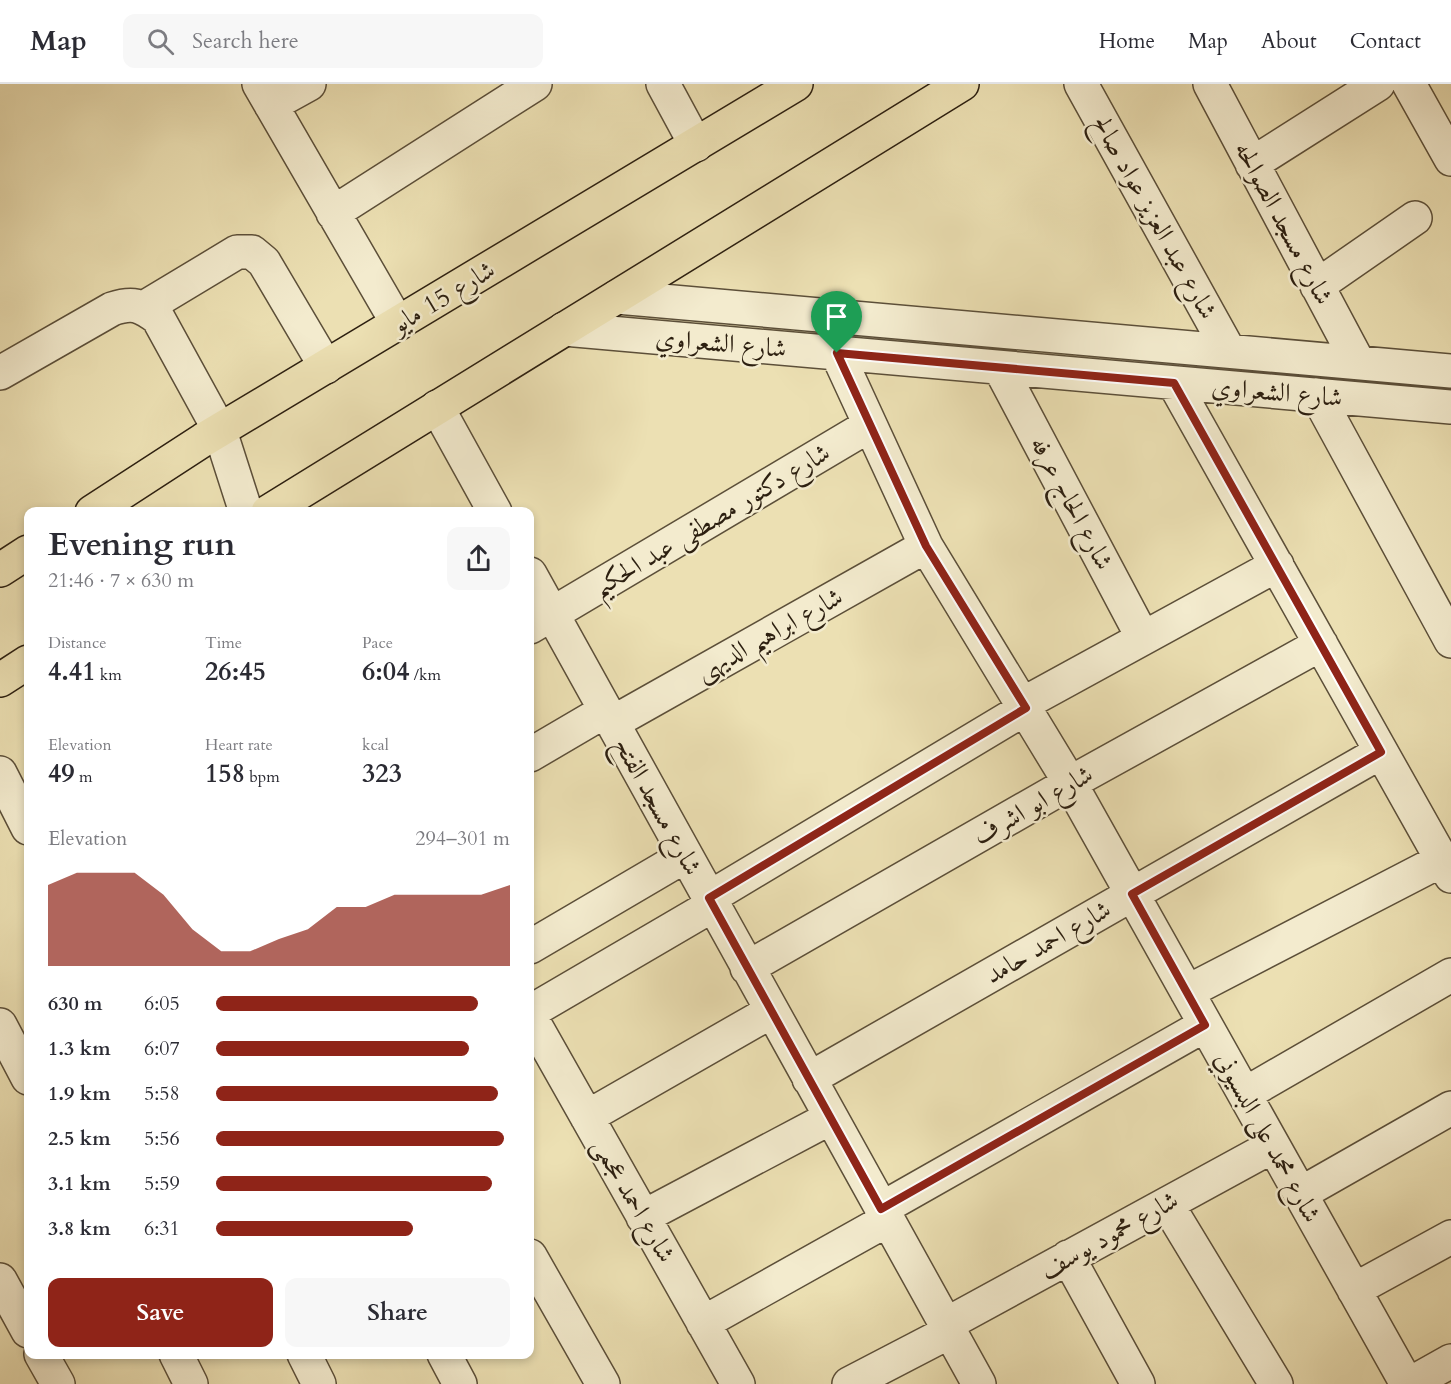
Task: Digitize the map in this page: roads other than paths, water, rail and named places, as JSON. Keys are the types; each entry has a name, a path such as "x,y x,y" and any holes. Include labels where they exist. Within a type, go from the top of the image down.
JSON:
{"main road":[{"name":"شارع 15 مايو","path":"100,507 220,431 796,84"},
{"path":"276,507 962,84"},
{"path":"0,570 24,555"},
{"path":"0,680 24,665"}],"street":[{"path":"309,84 265,95 398,324"},
{"path":"333,213 535,84"},
{"path":"663,84 696,145"},
{"name":"شارع عبد العزيز عواد صالح","path":"1081,84 1229,351"},
{"name":"شارع مسجد الصوالحه","path":"1210,84 1358,362"},
{"path":"1252,164 1378,84"},
{"path":"1409,84 1451,159"},
{"path":"1317,286 1415,218"},
{"path":"144,308 237,252 252,252 264,262 326,367"},
{"name":"شارع الشعراوي","path":"617,297 1451,370"},
{"path":"0,373 112,309 128,304 144,308 158,318 220,431 244,507"},
{"name":"شارع الشعراوي","path":"564,329 1451,407"},
{"name":"شارع محمد على البسيوني","path":"837,353 926,546 1070,783 1408,1384"},
{"name":"شارع الحاج عرفه","path":"1000,368 1143,638"},
{"path":"1174,383 1446,868 1187,992"},
{"path":"1317,395 1451,641"},
{"path":"437,407 492,507"},
{"name":"شارع دكتور مصطفى عبد الحكيم","path":"541,621 870,425"},
{"name":"شارع ابراهيم الديهى","path":"534,753 608,717 926,546"},
{"path":"534,1012 1024,706 1276,566"},
{"name":"شارع مسجد الفتح","path":"534,591 541,621 608,717 979,1384"},
{"name":"شارع ابو اشرف","path":"747,968 1070,783 1321,644"},
{"name":"شارع احمد حامد","path":"809,1079 1381,752"},
{"path":"0,773 24,820"},
{"path":"534,945 685,856"},
{"path":"1245,1094 1451,975"},
{"path":"586,1117 772,1011"},
{"name":"شارع احمد عجمى","path":"534,1021 738,1384"},
{"path":"0,1025 24,1070"},
{"path":"703,1323 1205,1025"},
{"path":"1300,1194 1451,1108"},
{"path":"643,1217 830,1118"},
{"name":"شارع محمود يوسف","path":"849,1384 1068,1257 1273,1146"},
{"path":"1167,1204 1276,1384"},
{"path":"1354,1290 1451,1237"},
{"path":"1068,1257 1138,1384"},
{"path":"534,1263 603,1384"},
{"path":"0,1281 24,1324"},
{"path":"44,1359 58,1384"},
{"path":"178,1359 191,1384"},
{"path":"306,1359 319,1384"},
{"path":"447,1359 460,1384"},
{"path":"1408,1384 1451,1361"}]}
